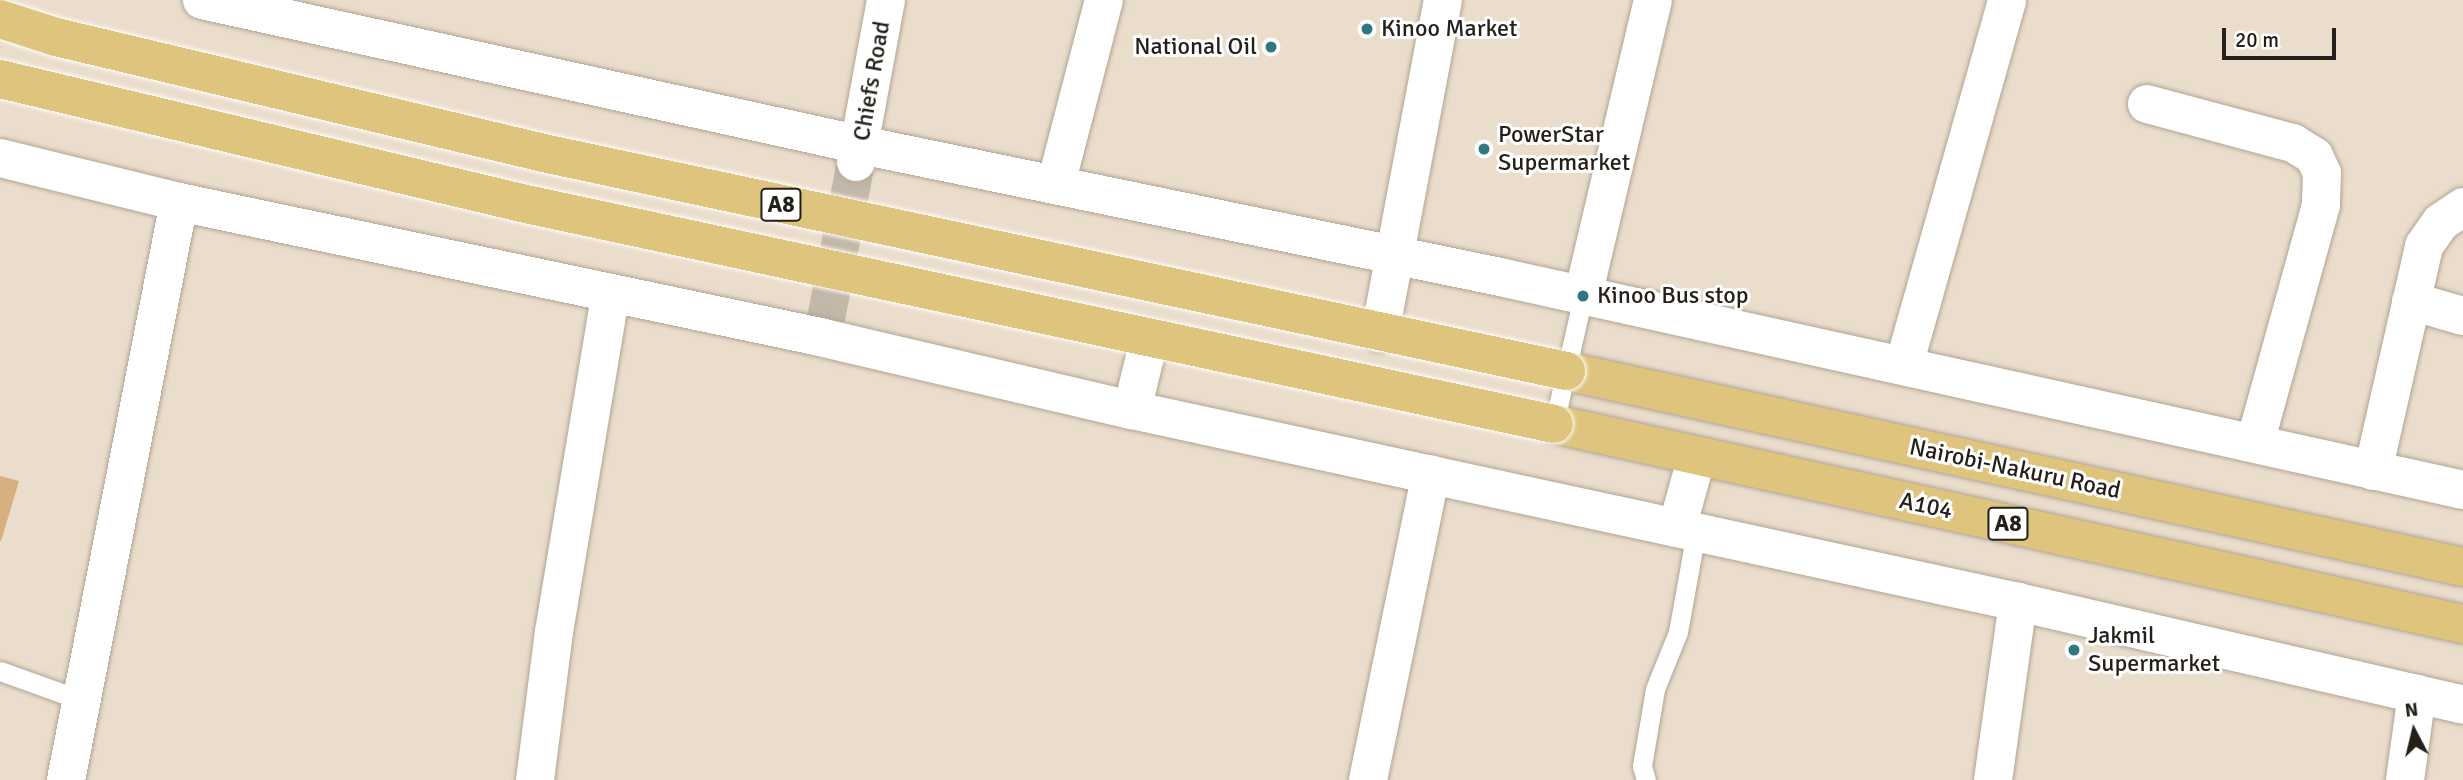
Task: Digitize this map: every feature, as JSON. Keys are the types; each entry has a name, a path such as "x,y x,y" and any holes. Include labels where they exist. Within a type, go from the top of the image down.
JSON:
{"highway":[{"name":"A8","path":"0,19 56,37 548,154 1566,371"},
{"name":"A8","path":"0,79 526,204 1149,340 1554,424"},
{"name":"Nairobi-Nakuru Road","path":"1566,371 2463,567"},
{"name":"A104","path":"1554,424 2463,624"}],"street":[{"name":"Chiefs Road","path":"859,154 886,0"},
{"path":"1056,184 1104,0"},
{"path":"1380,333 1443,0"},
{"path":"1583,296 1653,0"},
{"path":"1903,365 2007,0"},
{"path":"222,2 859,154 1056,184 1903,365 2463,490"},
{"path":"2147,104 2294,143 2314,156 2322,173 2321,205 2255,443"},
{"path":"0,158 180,202 610,296 823,328 1132,410 2018,602 2463,705"},
{"path":"66,780 180,202"},
{"path":"2373,471 2424,246 2441,222 2463,207"},
{"path":"535,780 554,632 610,296"},
{"path":"2411,301 2463,316"},
{"path":"1132,410 1149,340"},
{"path":"1686,530 1697,456"},
{"path":"1368,780 1431,474"},
{"path":"1993,780 2018,602"},
{"path":"2405,780 2417,694"}],"lane":[{"path":"1554,424 1583,296"},
{"path":"1646,780 1642,766 1655,688 1678,632 1686,530"},
{"path":"0,671 81,700"}],"building":[{"path":"0,476 19,481 1,541 0,541"}],"tunnel":[{"path":"826,319 856,162"}],"place":[{"name":"Kinoo Market","path":"1367,29"},
{"name":"National Oil","path":"1271,47"},
{"name":"PowerStar Supermarket","path":"1484,149"},
{"name":"Kinoo Bus stop","path":"1583,296"},
{"name":"Jakmil Supermarket","path":"2074,650"}]}
